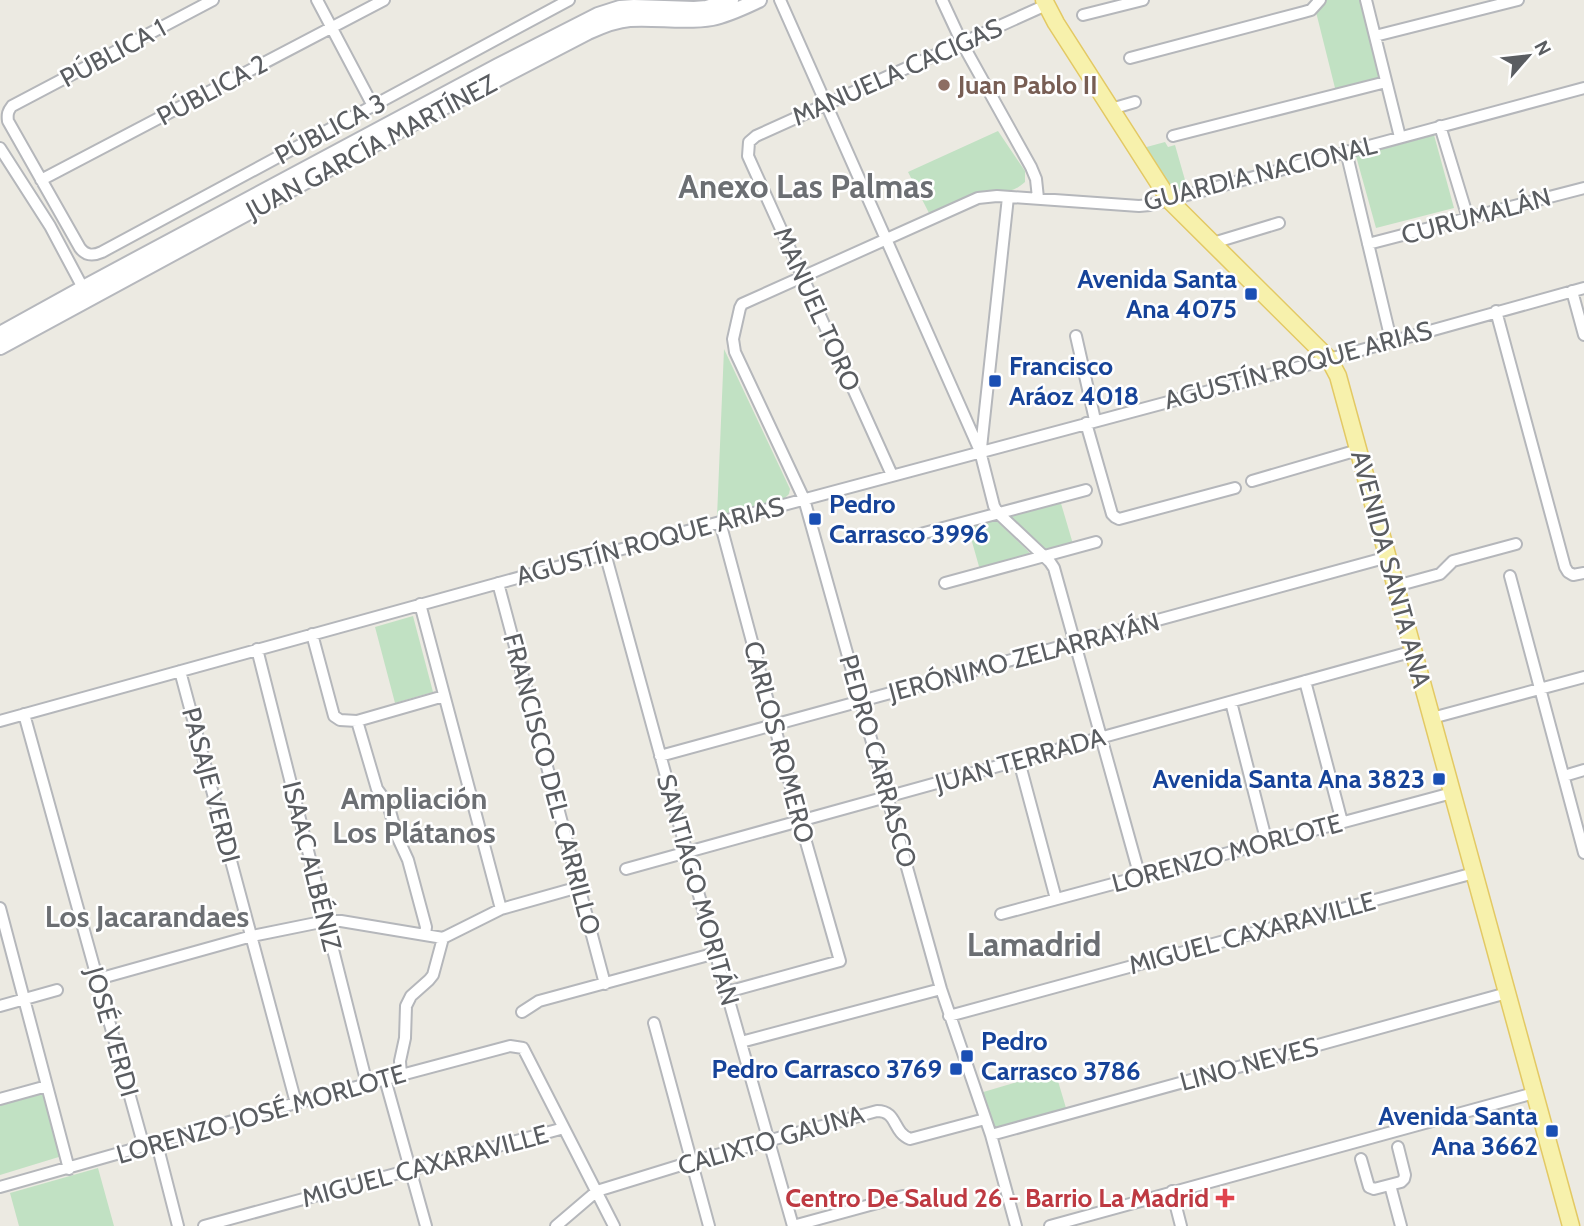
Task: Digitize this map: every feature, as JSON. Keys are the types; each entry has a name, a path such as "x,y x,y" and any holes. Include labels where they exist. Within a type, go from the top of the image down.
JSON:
{"main road":[{"name":"JUAN GARCÍA MARTÍNEZ","path":"0,334 486,72 598,15 634,7 707,8 731,0"},
{"name":"JUAN GARCÍA MARTÍNEZ","path":"0,347 415,122 588,32 628,19 712,18 759,0"},
{"name":"AVENIDA SANTA ANA","path":"1045,3 1170,201 1329,359 1338,376 1571,1226"}],"street":[{"name":"PÚBLICA 1","path":"41,180 8,121 12,106 213,0"},
{"path":"317,0 373,106"},
{"name":"PÚBLICA 2","path":"41,180 384,0"},
{"path":"780,0 980,451 994,506 1054,568 1140,877"},
{"path":"942,0 962,43 1031,167 1038,198"},
{"path":"1083,15 1143,0"},
{"path":"1130,58 1304,12 1320,0"},
{"path":"1367,0 1399,137"},
{"path":"1375,36 1518,0"},
{"name":"PÚBLICA 3","path":"41,180 82,252 89,255 102,252 567,1"},
{"name":"MANUELA CACIGAS","path":"749,142 756,136 1045,3"},
{"path":"1173,136 1386,82"},
{"name":"GUARDIA NACIONAL","path":"742,304 978,198 1038,198 1139,206 1170,201 1584,88"},
{"path":"1111,109 1135,102"},
{"path":"1440,126 1468,218"},
{"name":"MANUEL TORO","path":"749,142 748,156 892,475"},
{"path":"0,148 50,226 83,288"},
{"path":"1346,151 1391,340"},
{"name":"CURUMALÁN","path":"1368,244 1584,188"},
{"path":"980,451 1008,197"},
{"path":"1213,243 1279,223"},
{"path":"1578,289 1584,334"},
{"name":"AGUSTÍN ROQUE ARIAS","path":"0,721 605,553 1329,359 1578,289"},
{"name":"PEDRO CARRASCO","path":"742,304 733,339 735,352 804,499 941,989 985,1119 1016,1226"},
{"path":"1496,312 1565,567 1567,572 1573,575 1582,573"},
{"path":"1076,336 1091,421 1112,514 1116,518 1235,488"},
{"path":"1252,481 1358,450"},
{"path":"913,536 1086,490"},
{"name":"CARLOS ROMERO","path":"720,522 840,961 727,992"},
{"path":"945,583 1096,542"},
{"path":"1396,586 1440,574 1453,561 1516,544"},
{"name":"SANTIAGO MORITÁN","path":"605,553 793,1226"},
{"name":"JERÓNIMO ZELARRAYÁN","path":"660,756 1388,557"},
{"path":"1510,576 1584,853"},
{"name":"FRANCISCO DEL CARRILLO","path":"498,583 605,984"},
{"path":"420,604 501,909"},
{"path":"312,634 334,716 340,720 357,721 444,696"},
{"name":"ISAAC ALBÉNIZ","path":"257,649 367,1084"},
{"name":"JUAN TERRADA","path":"626,869 1414,651"},
{"name":"PASAJE VERDI","path":"180,671 296,1103"},
{"path":"1432,718 1584,677"},
{"path":"1305,681 1342,822"},
{"path":"1230,702 1267,843"},
{"name":"JOSÉ VERDI","path":"24,714 144,1147"},
{"path":"357,721 377,789 388,804 397,836 408,860 426,927 425,935"},
{"path":"1019,761 1056,899"},
{"path":"1564,776 1584,771"},
{"name":"LORENZO MORLOTE","path":"1001,914 1452,793"},
{"name":"MIGUEL CAXARAVILLE","path":"949,1016 1474,873"},
{"path":"98,979 252,936 326,921 341,921 443,938 501,909 579,887"},
{"path":"0,908 69,1169"},
{"path":"401,1075 406,1006 411,996 433,975 443,938"},
{"path":"522,1012 540,1001 716,953"},
{"path":"741,1042 941,989"},
{"path":"0,1006 57,990"},
{"name":"LINO NEVES","path":"990,1135 1507,993"},
{"path":"654,1023 709,1226"},
{"name":"LORENZO JOSÉ MORLOTE","path":"0,1187 510,1046 523,1048 564,1128"},
{"path":"385,1079 426,1226"},
{"path":"0,1099 47,1086"},
{"path":"1050,1226 1534,1093"},
{"name":"CALIXTO GAUNA","path":"556,1226 597,1191 877,1111 883,1110 892,1116 898,1131 910,1139 985,1119"},
{"path":"564,1128 614,1226"},
{"name":"MIGUEL CAXARAVILLE","path":"205,1226 564,1128"},
{"path":"157,1143 178,1226"},
{"path":"1361,1159 1369,1187 1374,1189 1390,1185 1405,1179 1398,1147"},
{"path":"1390,1185 1401,1226"},
{"path":"1172,1191 1181,1226"},
{"path":"793,1226 903,1196"}],"green space":[{"path":"1313,0 1361,0 1381,81 1336,92"},
{"path":"998,131 1025,171 1025,182 1009,191 977,192 930,215 908,172"},
{"path":"1434,135 1454,208 1376,228 1356,156"},
{"path":"1165,142 1168,147 1175,145 1187,187 1175,191 1143,148"},
{"path":"724,349 790,489 785,498 717,517"},
{"path":"1060,500 1073,544 1045,552 1005,515"},
{"path":"995,519 1032,555 980,570 967,524"},
{"path":"413,616 433,692 395,703 375,627"},
{"path":"1055,1071 1066,1108 992,1129 980,1093"},
{"path":"42,1093 62,1156 0,1175 0,1105"},
{"path":"98,1168 114,1226 19,1226 10,1193"}],"place":[{"name":"Juan Pablo II","path":"944,85"},
{"name":"Avenida Santa Ana 4075","path":"1251,294"},
{"name":"Francisco Aráoz 4018","path":"995,381"},
{"name":"Pedro Carrasco 3996","path":"815,519"},
{"name":"Avenida Santa Ana 3823","path":"1439,779"},
{"name":"Pedro Carrasco 3786","path":"967,1056"},
{"name":"Pedro Carrasco 3769","path":"956,1069"},
{"name":"Avenida Santa Ana 3662","path":"1552,1131"},
{"name":"Centro De Salud 26 - Barrio La Madrid","path":"1225,1198"}],"district":[{"name":"Anexo Las Palmas","path":"806,186"},
{"name":"Ampliación Los Plátanos","path":"414,815"},
{"name":"Los Jacarandaes","path":"147,916"},
{"name":"Lamadrid","path":"1034,944"}]}
